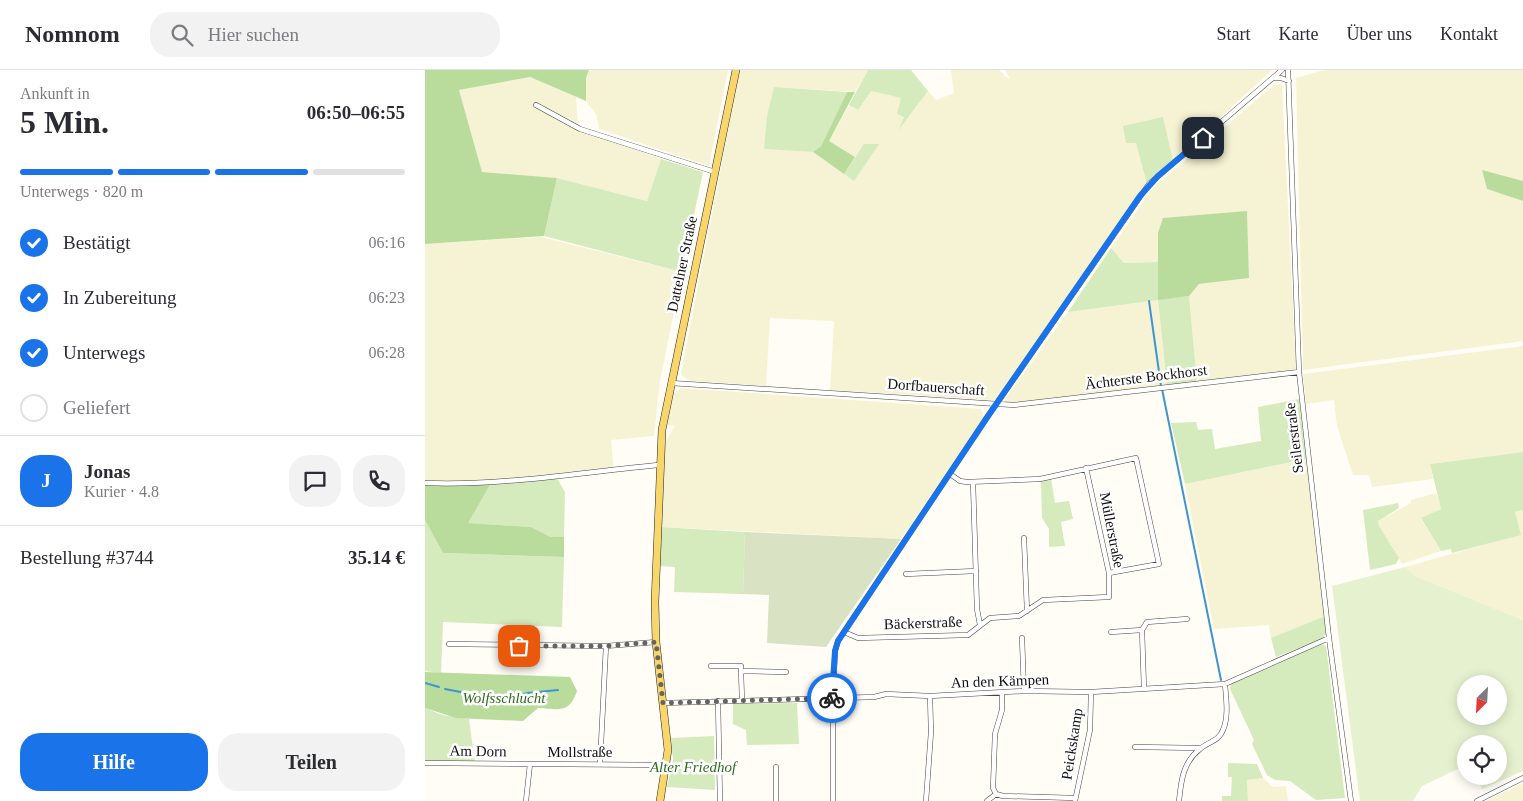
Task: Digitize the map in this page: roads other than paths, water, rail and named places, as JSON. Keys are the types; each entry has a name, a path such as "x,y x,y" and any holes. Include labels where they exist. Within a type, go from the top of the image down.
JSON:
{"main road":[{"name":"Dattelner Straße","path":"660,801 668,750 656,642 655,570 659,465 663,424 737,70"}],"street":[{"name":"Dorfbauerschaft","path":"671,383 997,404 1149,184 1282,70"},
{"name":"Seilerstraße","path":"1288,70 1299,372 1329,638 1351,801"},
{"path":"1274,78 1289,81"},
{"path":"536,105 580,129 715,172"},
{"name":"Ächterste Bockhorst","path":"997,404 1014,405 1299,372"},
{"path":"833,801 835,651 844,632 997,404"},
{"path":"951,474 960,481 973,482 1040,479 1136,458 1159,564 1109,574"},
{"path":"425,482 460,484 508,481 659,465"},
{"name":"Müllerstraße","path":"1086,468 1109,574 1109,597"},
{"path":"973,482 977,609 980,625"},
{"path":"1024,538 1027,611"},
{"path":"906,574 976,571"},
{"name":"Bäckerstraße","path":"844,632 858,638 967,635 990,618 1019,616 1043,600 1109,597"},
{"path":"1144,689 1142,630 1147,622 1187,619"},
{"path":"1111,632 1142,630"},
{"path":"1022,638 1025,691"},
{"name":"An den Kämpen","path":"663,703 874,697 887,694 930,696 1025,691 1091,692 1225,684 1329,638"},
{"path":"449,644 606,646 656,642"},
{"path":"600,764 606,646"},
{"path":"711,666 741,666 741,700"},
{"path":"741,671 786,672"},
{"path":"1179,801 1183,774 1201,748 1218,738 1224,727 1226,719 1225,684"},
{"name":"Peickskamp","path":"1075,799 1090,730 1091,692"},
{"path":"1002,693 1002,710 994,743 993,788 996,794 1003,796 1075,799"},
{"path":"926,801 931,732 930,696"},
{"path":"718,701 720,801"},
{"path":"1135,747 1201,748"},
{"name":"Am Dorn","path":"425,763 530,764"},
{"name":"Mollstraße","path":"526,801 530,764 667,765"},
{"path":"776,767 776,801"},
{"path":"1477,801 1523,778"},
{"path":"987,801 996,794"}],"waterway":[{"path":"1149,301 1161,386"},
{"path":"1162,389 1221,680"},
{"path":"425,683 439,687"},
{"path":"445,689 481,696 507,698 528,693 558,690"}],"park label":[{"name":"Wolfsschlucht","path":"504,698"},
{"name":"Alter Friedhof","path":"693,767"}]}
